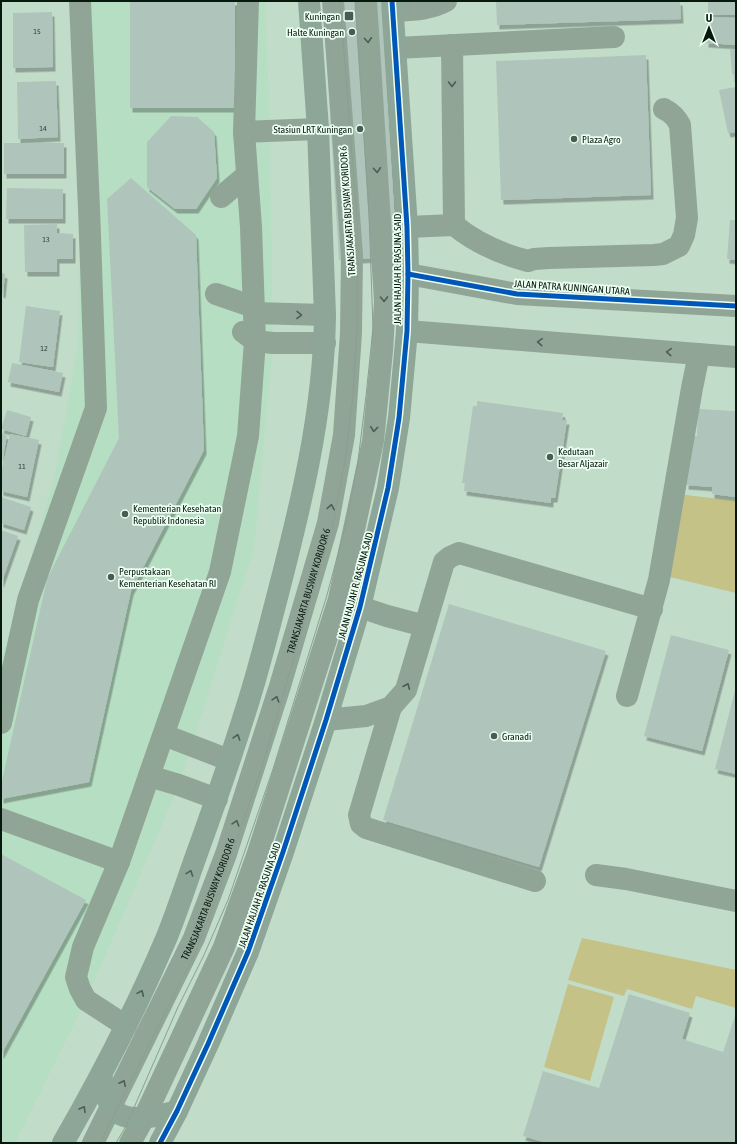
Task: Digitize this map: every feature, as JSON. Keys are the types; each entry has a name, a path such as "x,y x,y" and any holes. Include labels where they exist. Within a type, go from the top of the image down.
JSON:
{"main road":[{"path":"63,1143 101,1076 167,937 217,799 253,689 290,550 311,453 321,386 325,344 325,315 318,129 309,1"},
{"name":"JALAN HAJJAH R. RASUNA SAID","path":"160,1143 177,1111 208,1044 248,952 283,852 326,720 360,607 388,488 399,418 407,330 408,274 407,227 393,6"},
{"path":"101,1076 111,1107 122,1115 144,1118 177,1111"}],"street":[{"path":"1,723 28,600 96,408 80,1"},
{"path":"126,1026 86,1000 76,977 83,947 119,862 220,572 248,436 247,335 254,310 244,132 248,1"},
{"name":"TRANSJAKARTA BUSWAY KORIDOR 6","path":"93,1143 194,938 226,854 280,686 328,523 344,435 351,333 352,255 333,1"},
{"path":"130,1143 144,1118 224,947 257,856 339,599 373,441 382,351 385,301 366,1"},
{"path":"393,6 422,9 438,6 446,1"},
{"path":"396,48 614,37"},
{"path":"452,45 454,225"},
{"path":"517,294 528,262 534,259 654,255 664,254 679,246 684,235 687,218 680,125 671,112 664,109"},
{"path":"244,132 318,129"},
{"path":"221,197 247,175"},
{"path":"407,227 454,225 464,234 493,250 528,262"},
{"name":"JALAN PATRA KUNINGAN UTARA","path":"408,274 517,294 736,306"},
{"path":"216,294 254,310 325,315"},
{"path":"407,330 736,358"},
{"path":"247,335 273,343 325,344"},
{"path":"627,696 659,580 699,354"},
{"path":"535,881 366,828 361,824 359,815 391,707 406,690 444,562 450,557 459,554 652,608"},
{"path":"360,607 425,626"},
{"path":"326,720 366,716 391,707"},
{"path":"164,735 229,760"},
{"path":"149,776 179,784 217,799"},
{"path":"1,819 119,862"},
{"path":"596,875 626,879 736,901"}],"shaded area":[{"path":"70,1 265,1 270,131 273,343 254,549 179,785 86,1000 15,1143 1,1143 1,662 54,478 78,347 81,159"},
{"path":"678,494 736,501 736,593 666,576"},
{"path":"582,938 736,970 736,1008 696,996 692,1009 627,989 624,996 568,980"},
{"path":"568,984 614,997 590,1081 544,1067"}],"building":[{"path":"130,1 235,1 235,108 130,108"},
{"name":"Stasiun LRT Kuningan","path":"323,1 381,1 397,257 339,260"},
{"path":"496,1 680,1 681,19 497,25"},
{"path":"708,1 736,1 736,15 708,15"},
{"path":"52,12 53,67 13,68 13,13"},
{"path":"707,17 736,18 736,45 706,43"},
{"path":"730,49 736,49 736,82 734,82 734,74 732,74"},
{"name":"Plaza Agro","path":"646,55 651,195 501,200 496,61"},
{"path":"56,81 58,137 18,139 17,82"},
{"path":"736,87 736,132 728,133 719,90"},
{"path":"171,116 197,117 214,132 217,178 196,209 175,209 147,187 147,142"},
{"path":"4,143 64,143 64,174 4,174"},
{"name":"Kementerian Kesehatan Republik Indonesia","path":"131,178 196,235 204,450 131,591 89,782 1,799 1,785 47,579 119,438 107,199"},
{"path":"7,188 63,189 63,219 6,219"},
{"path":"730,220 736,220 736,260 727,259"},
{"path":"57,224 57,233 73,234 73,259 57,259 57,272 25,272 24,225"},
{"path":"1,273 5,274 3,294 1,293"},
{"path":"26,306 60,311 53,367 19,362"},
{"path":"12,363 63,373 59,392 8,382"},
{"path":"477,401 563,413 562,420 567,420 555,498 551,498 551,503 464,491 465,483 462,483 473,406 477,406"},
{"path":"698,409 736,411 736,497 712,494 712,487 686,485 688,436 697,436"},
{"path":"7,410 31,417 26,436 1,429"},
{"path":"1,433 7,435 2,462 1,462"},
{"path":"10,434 39,440 27,497 1,491 1,473"},
{"path":"1,497 31,507 24,530 1,523"},
{"path":"1,530 18,536 1,584"},
{"name":"Granadi","path":"449,604 606,651 539,867 383,820"},
{"path":"671,635 729,650 702,751 644,736"},
{"path":"736,690 736,774 715,769"},
{"path":"1,854 86,900 1,1055"},
{"path":"629,994 690,1013 682,1039 723,1052 736,1013 736,1143 547,1143 523,1136 543,1071 599,1088"}],"tram line":[{"path":"100,1143 196,951 217,896 262,767 333,523 345,461 353,395 357,329 357,218 340,1"},
{"path":"116,1143 126,1126 178,1007 204,955 228,900 273,769 327,595 346,524 358,461 373,328 369,214 355,1"}],"cycle path":[{"path":"160,1143 177,1111 208,1044 248,952 283,852 326,720 360,607 388,488 399,418 407,331 408,274 407,227 392,1"},
{"path":"408,274 517,294 736,306"}],"place":[{"name":"Kuningan","path":"349,16"},
{"name":"Halte Kuningan","path":"352,32"},
{"name":"Stasiun LRT Kuningan","path":"360,129"},
{"name":"Plaza Agro","path":"574,139"},
{"name":"Kedutaan Besar Aljazair","path":"550,457"},
{"name":"Kementerian Kesehatan Republik Indonesia","path":"125,514"},
{"name":"Perpustakaan Kementerian Kesehatan RI","path":"111,577"},
{"name":"Granadi","path":"494,736"}]}
